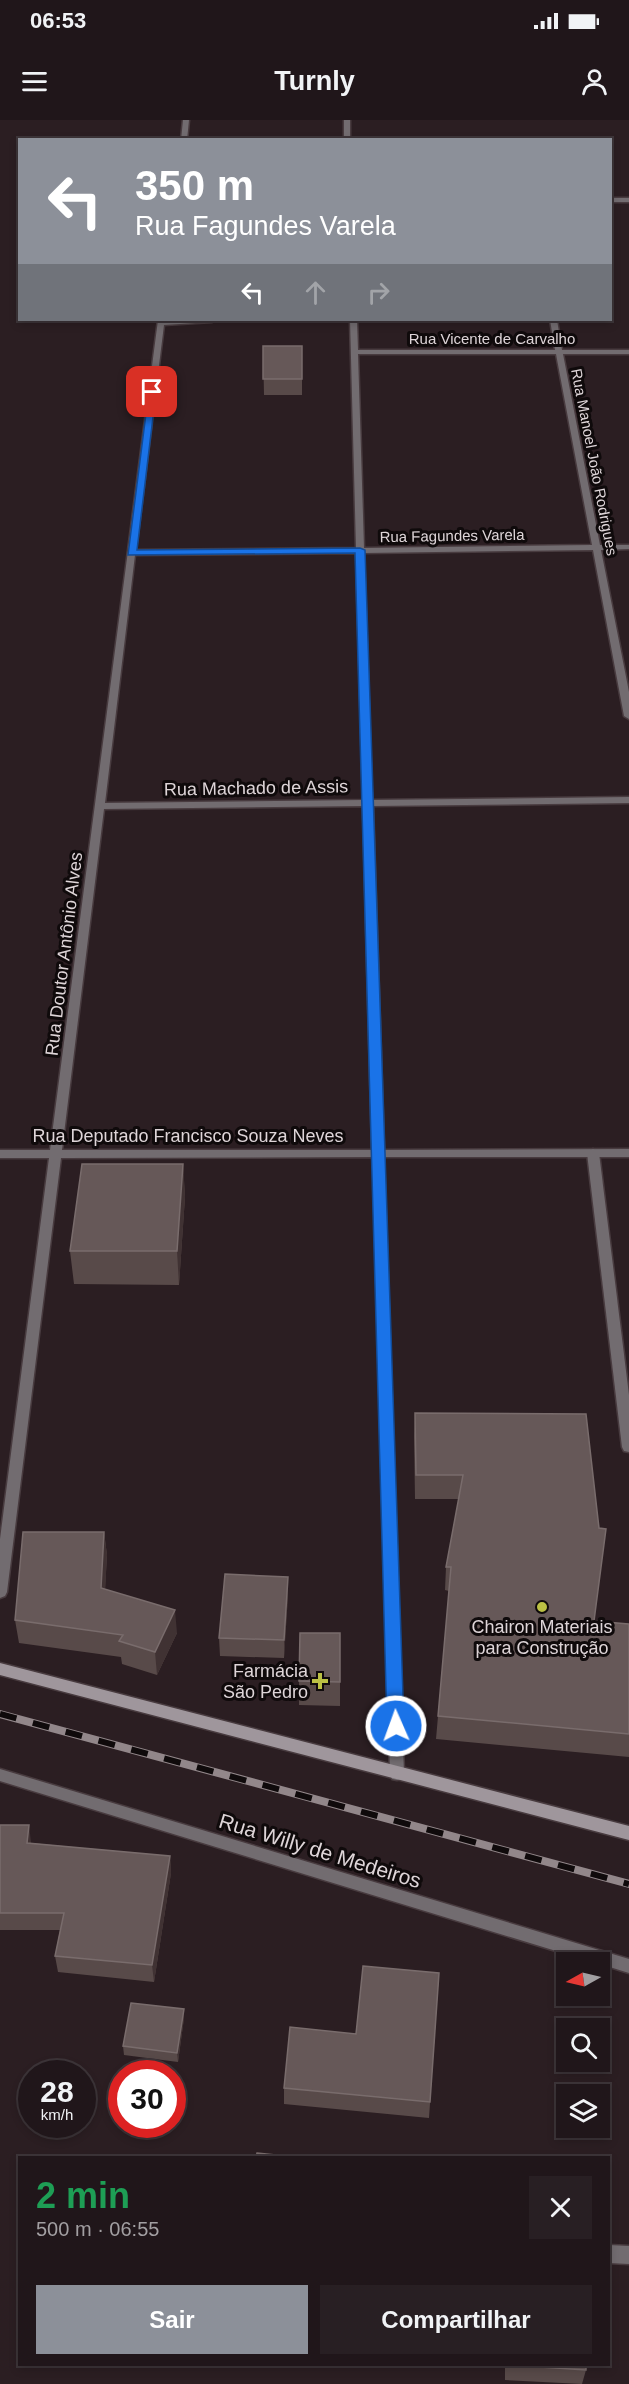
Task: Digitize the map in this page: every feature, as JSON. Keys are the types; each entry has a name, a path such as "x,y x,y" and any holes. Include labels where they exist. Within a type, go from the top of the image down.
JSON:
{"main road":[{"path":"0,1669 629,1833"}],"street":[{"path":"184,138 186,120"},
{"path":"347,120 347,138"},
{"path":"612,200 629,200"},
{"name":"Rua Doutor Antônio Alves","path":"0,1592 161,321"},
{"path":"353,321 397,1774"},
{"name":"Rua Manoel João Rodrigues","path":"553,321 629,716"},
{"name":"Rua Vicente de Carvalho","path":"354,352 629,352"},
{"name":"Rua Fagundes Varela","path":"131,553 629,547"},
{"name":"Rua Machado de Assis","path":"99,806 629,801"},
{"path":"593,1153 629,1447"},
{"name":"Rua Deputado Francisco Souza Neves","path":"0,1154 629,1153"},
{"name":"Rua Willy de Medeiros","path":"0,1775 629,1966"},
{"path":"610,2254 629,2255"}],"building":[{"path":"263,346 302,346 302,379 263,379"},
{"path":"82,1164 183,1164 177,1251 70,1251"},
{"path":"415,1413 586,1414 599,1528 606,1529 594,1621 629,1624 629,1734 438,1716 451,1567 446,1567 463,1475 416,1475"},
{"path":"23,1532 104,1532 101,1588 175,1610 155,1652 119,1641 123,1635 15,1620"},
{"path":"225,1574 288,1577 284,1640 219,1638"},
{"path":"300,1633 340,1633 340,1682 299,1681"},
{"path":"0,1825 29,1825 27,1843 170,1856 152,1965 55,1956 64,1913 0,1913"},
{"path":"363,1966 439,1973 430,2102 284,2088 290,2027 356,2034"},
{"path":"131,2003 184,2009 177,2053 123,2046"},
{"path":"257,2153 286,2156 256,2156"},
{"path":"524,2366 586,2366 586,2370"}],"railway":[{"path":"0,1714 629,1884"}],"place":[{"name":"Chairon Materiais para Construção","path":"542,1607"},
{"name":"Farmácia São Pedro","path":"320,1681"}],"route":[{"path":"152,392 131,553 360,550 396,1726"}]}
